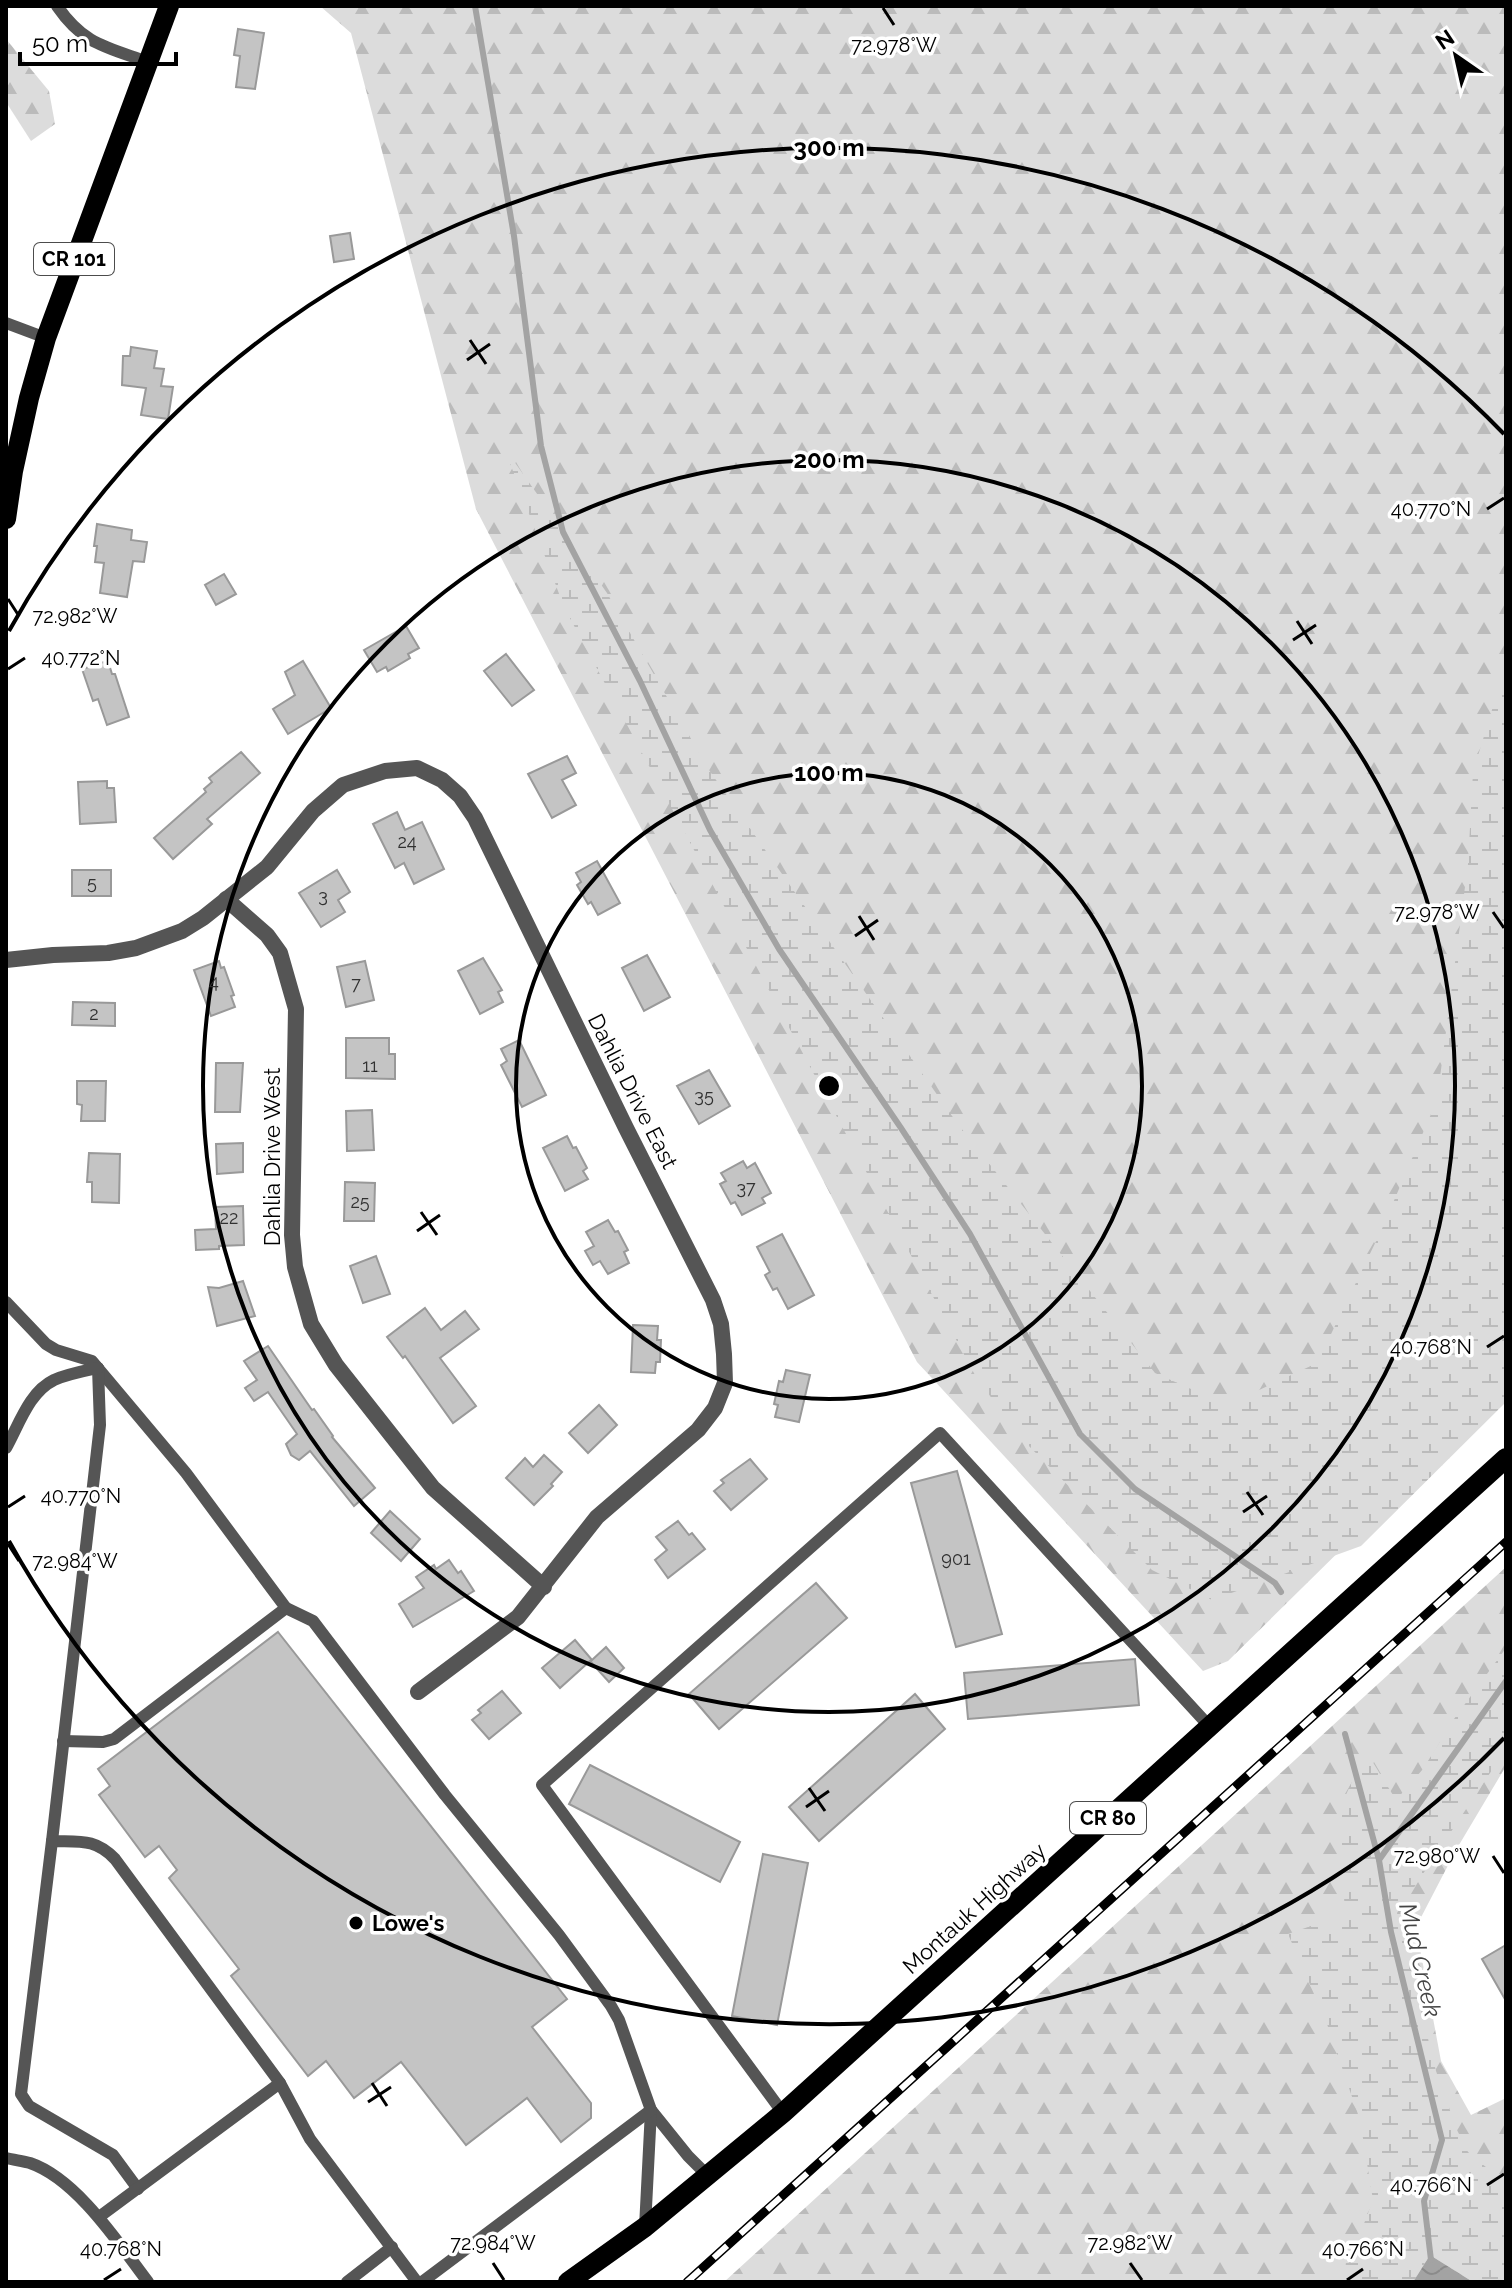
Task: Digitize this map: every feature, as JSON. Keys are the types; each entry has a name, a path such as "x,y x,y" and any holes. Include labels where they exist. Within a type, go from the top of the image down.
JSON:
{"main road":[{"name":"CR 101","path":"6,519 29,398 46,338 169,6"},
{"name":"Montauk Highway","path":"568,2282 645,2227 783,2113 1506,1458"}],"street":[{"name":"Dahlia Drive East","path":"6,960 108,953 136,948 182,931 267,867 313,811 343,785 385,771 417,768 442,780 468,807 713,1300 721,1324 725,1383 715,1408 698,1430 597,1517 518,1617 418,1692"},
{"name":"Dahlia Drive West","path":"226,899 267,935 280,953 296,1009 292,1235 295,1267 311,1324 336,1365 433,1488 544,1587"}],"lane":[{"path":"57,6 76,31 89,40 148,62"},
{"path":"6,323 46,338"},
{"path":"6,1302 46,1344 92,1361 186,1473 286,1608 313,1621 602,1994 619,2020 651,2110 708,2176"},
{"path":"6,1448 44,1386 65,1376 98,1368"},
{"path":"98,1368 100,1425 21,2094 29,2106 113,2155 138,2189"},
{"path":"783,2113 542,1785 940,1433 1210,1727"},
{"path":"63,1741 103,1742 114,1739 286,1608"},
{"path":"52,1841 91,1842 104,1848 115,1859 280,2083 310,2139 420,2282 651,2110"},
{"path":"99,2217 280,2083"},
{"path":"645,2227 651,2110"},
{"path":"6,2158 46,2170 80,2198 99,2217 148,2282"},
{"path":"347,2282 392,2247"}],"green space":[{"path":"320,6 1506,6 1506,1387 1228,1661 1203,1671 917,1362 476,509 351,33"},
{"path":"6,39 49,91 55,124 31,141 6,102"},
{"path":"504,447 607,593 709,770 957,1123 1155,1373 1227,1405 1317,1363 1381,1231 1437,1100 1468,864 1473,772 1506,664 1506,1402 1361,1546 1212,1600 1152,1570 1018,1435 975,1375 564,607"},
{"path":"1506,1567 1506,1766 1456,1850 1416,1927 1441,2061 1471,2115 1506,2098 1506,2282 1429,2245 1390,2282 724,2282"},
{"path":"1506,1648 1506,1749 1397,1913 1436,2071 1457,2130 1468,2152 1499,2178 1506,2195 1506,2282 1473,2282 1430,2255 1413,2282 1344,2282 1346,2262 1373,2200 1360,2120 1327,2024 1288,1934 1345,1914 1339,1810 1366,1751 1396,1800 1423,1769 1454,1719"}],"water":[{"path":"1430,2255 1473,2282 1413,2282"}],"building":[{"path":"238,29 264,33 255,89 236,87 240,56 234,55"},
{"path":"350,233 354,259 334,262 330,236"},
{"path":"131,347 157,351 154,368 164,369 161,386 173,387 168,419 141,415 146,388 122,385 123,356 130,356"},
{"path":"97,524 132,530 131,540 147,542 144,562 133,561 127,597 100,593 104,563 95,562"},
{"path":"224,574 236,594 216,605 205,585"},
{"path":"406,626 419,648 408,654 410,658 388,671 386,667 377,672 364,650"},
{"path":"506,654 534,690 512,706 484,671"},
{"path":"108,661 129,717 107,725 98,699 93,701 82,669"},
{"path":"303,661 331,708 288,734 273,709 295,695 285,672"},
{"path":"241,752 260,773 207,819 212,824 173,859 154,838 206,792 204,789 212,782 209,778"},
{"path":"567,756 576,773 562,780 576,805 552,818 528,774"},
{"path":"107,781 107,788 114,788 116,822 80,824 78,782"},
{"path":"397,812 405,830 422,822 444,869 414,884 404,863 395,868 373,824"},
{"path":"597,861 620,903 598,915 577,885 581,882 576,873"},
{"path":"72,870 111,870 111,896 72,896"},
{"path":"337,870 350,892 338,900 345,912 321,927 299,893"},
{"path":"647,955 670,997 644,1011 622,968"},
{"path":"483,958 502,990 498,992 503,1002 480,1014 458,971"},
{"path":"219,961 234,995 231,996 235,1007 211,1016 194,970"},
{"path":"365,961 374,1000 346,1007 337,967"},
{"path":"73,1002 115,1003 115,1026 72,1025"},
{"path":"346,1038 389,1038 389,1054 395,1054 395,1079 346,1078"},
{"path":"519,1040 546,1095 522,1107 501,1065 507,1061 501,1049"},
{"path":"216,1063 243,1063 240,1112 215,1112"},
{"path":"709,1070 730,1106 699,1124 677,1086"},
{"path":"77,1081 106,1081 105,1121 81,1121 82,1105 77,1104"},
{"path":"372,1110 374,1150 347,1151 346,1111"},
{"path":"567,1136 587,1168 583,1171 588,1179 565,1191 543,1148"},
{"path":"243,1143 243,1172 217,1174 216,1144"},
{"path":"89,1153 120,1154 119,1203 92,1202 92,1182 87,1182"},
{"path":"743,1161 747,1168 755,1163 771,1193 762,1198 765,1203 742,1215 735,1202 731,1204 720,1184 726,1181 721,1173"},
{"path":"345,1182 375,1183 374,1221 344,1221"},
{"path":"243,1206 244,1245 196,1250 195,1230 216,1229 215,1207"},
{"path":"608,1220 628,1250 624,1252 629,1263 608,1274 600,1261 593,1265 585,1251 594,1246 586,1232"},
{"path":"782,1234 814,1295 788,1309 777,1288 773,1290 765,1275 770,1272 757,1247"},
{"path":"376,1256 390,1294 363,1303 350,1266"},
{"path":"243,1281 255,1316 217,1326 208,1287 219,1288"},
{"path":"425,1308 441,1330 465,1311 479,1329 440,1358 476,1406 453,1423 405,1356 403,1358 387,1337"},
{"path":"633,1325 658,1326 660,1362 656,1362 655,1373 631,1372"},
{"path":"268,1346 332,1437 375,1488 354,1506 310,1451 299,1460 291,1455 286,1444 297,1434 268,1392 254,1401 245,1388 257,1380 244,1361"},
{"path":"786,1370 810,1375 799,1422 775,1417 778,1405 774,1404 779,1381 783,1382"},
{"path":"599,1405 617,1425 588,1453 569,1433"},
{"path":"544,1455 562,1472 534,1505 506,1478 525,1458 533,1467"},
{"path":"750,1459 767,1479 731,1510 714,1491 724,1483 721,1480"},
{"path":"957,1471 1002,1634 956,1647 911,1483"},
{"path":"390,1511 420,1539 401,1561 371,1533"},
{"path":"678,1521 705,1549 668,1578 655,1560 667,1550 656,1537"},
{"path":"449,1560 458,1573 461,1571 474,1591 413,1627 399,1604 424,1588 416,1577 434,1565 436,1569"},
{"path":"816,1583 847,1618 719,1729 689,1694"},
{"name":"Lowe's","path":"278,1632 567,1999 532,2027 591,2103 591,2118 561,2142 527,2098 466,2145 401,2062 354,2098 326,2061 308,2076 231,1976 239,1969 169,1878 177,1870 159,1846 145,1857 99,1795 110,1786 98,1769"},
{"path":"575,1640 592,1660 606,1647 624,1668 609,1682 590,1661 560,1688 542,1668"},
{"path":"1135,1659 1139,1705 968,1719 964,1673"},
{"path":"502,1691 521,1713 489,1739 472,1720 481,1713 478,1710"},
{"path":"915,1694 945,1729 819,1841 789,1807"},
{"path":"590,1765 740,1842 720,1882 569,1804"},
{"path":"763,1854 808,1863 777,2025 732,2016"},
{"path":"1506,1945 1506,2001 1482,1959"}],"waterway":[{"path":"475,6 514,236 541,446 563,532 640,681 710,830 779,949 970,1234 1080,1434 1135,1489 1275,1583 1281,1592"},
{"name":"Mud Creek","path":"1431,2260 1424,2201 1442,2140 1391,1932 1379,1860 1506,1681"},
{"path":"1345,1734 1379,1860"}],"railway":[{"path":"687,2282 1506,1542"}],"place":[{"name":"Lowe's","path":"356,1923"}]}
